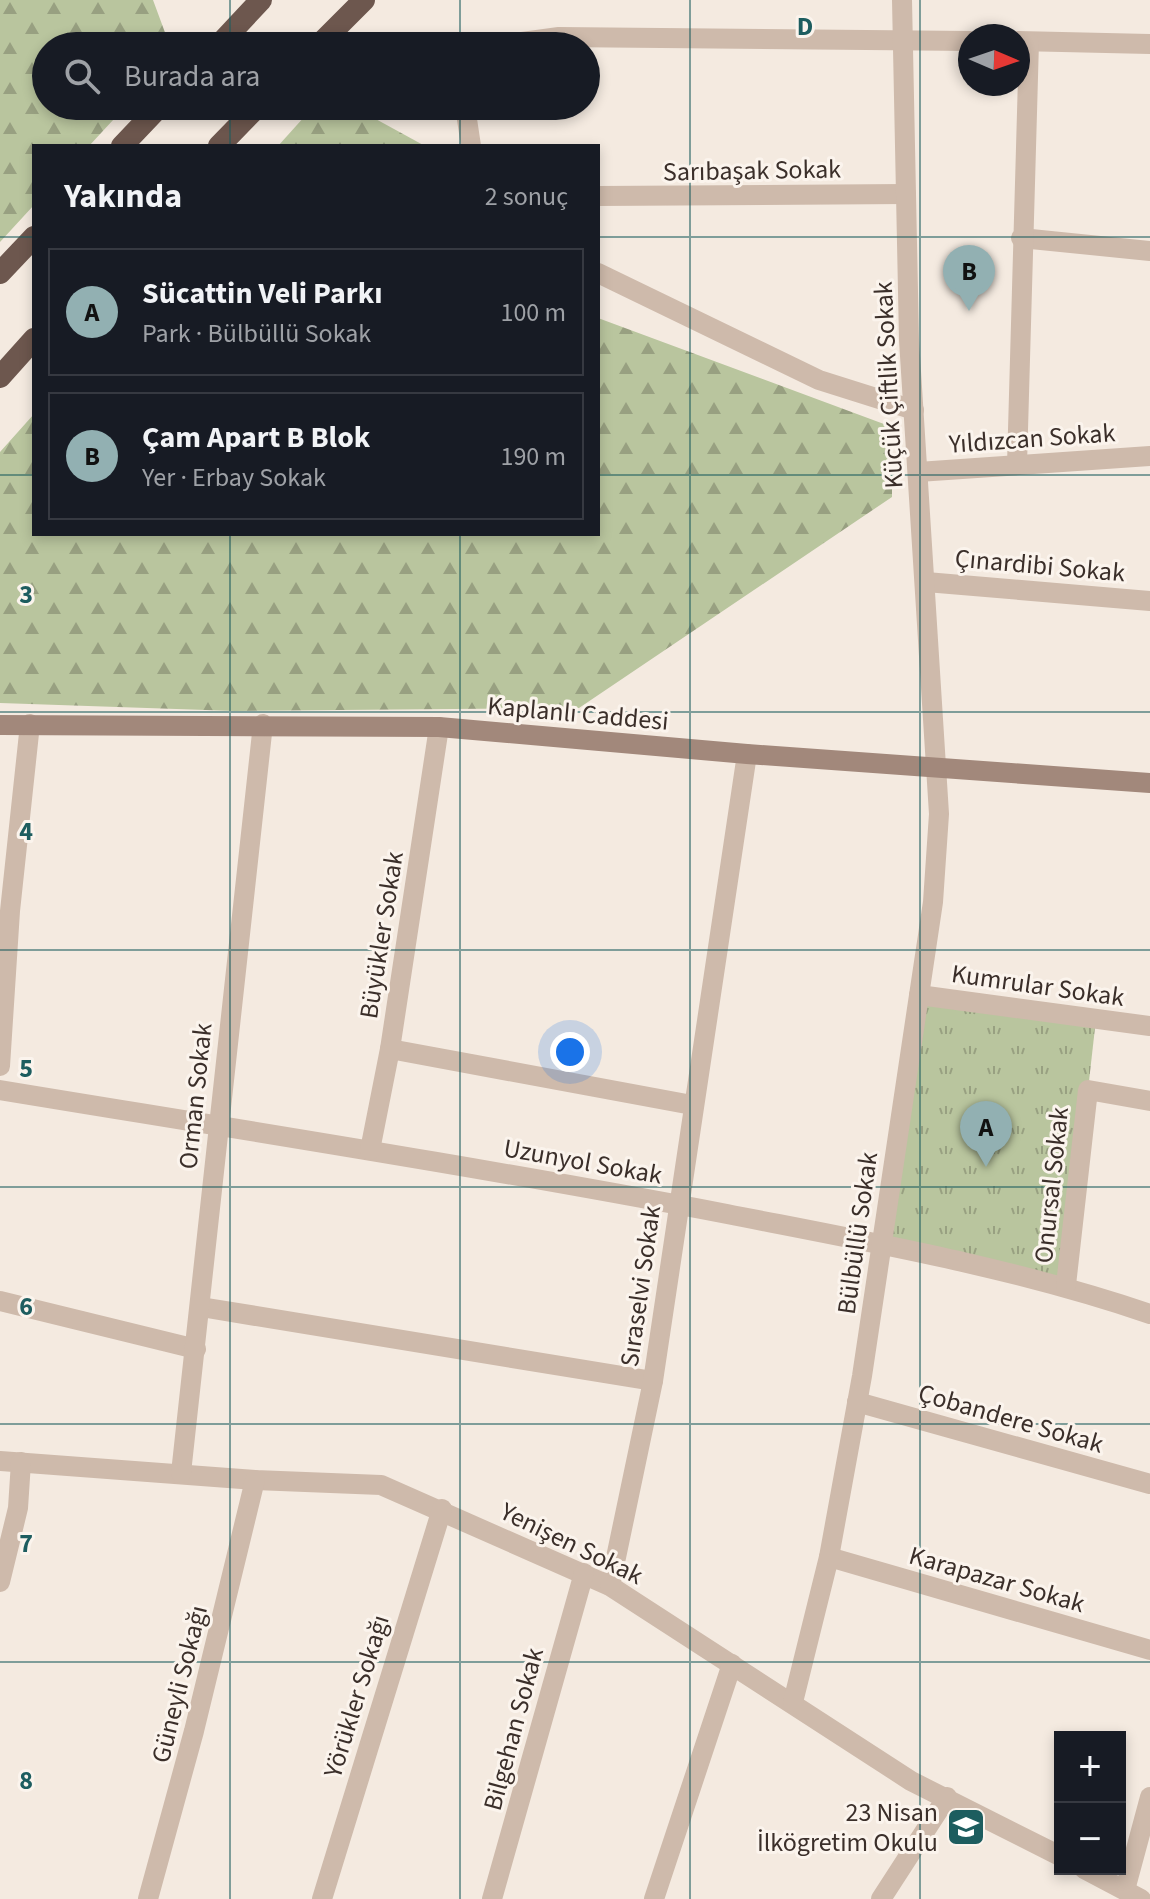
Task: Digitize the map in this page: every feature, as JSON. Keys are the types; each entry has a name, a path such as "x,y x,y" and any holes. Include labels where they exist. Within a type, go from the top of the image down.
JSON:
{"highway":[{"path":"231,32 261,0"},
{"path":"332,32 364,0"},
{"path":"124,144 147,120"},
{"path":"221,144 244,120"},
{"path":"0,273 32,239"},
{"path":"0,377 32,341"}],"main road":[{"name":"Kaplanlı Caddesi","path":"0,725 439,727 747,754 1150,783"}],"street":[{"name":"Küçük Çiftlik Sokak","path":"902,0 914,410 938,766"},
{"path":"600,37 958,41"},
{"path":"1030,42 1150,44"},
{"path":"1017,465 1023,96"},
{"path":"467,120 471,144"},
{"name":"Sarıbaşak Sokak","path":"600,196 906,194"},
{"path":"1021,238 1150,251"},
{"path":"600,274 819,380 914,410"},
{"name":"Yıldızcan Sokak","path":"918,472 1150,456"},
{"name":"Çınardibi Sokak","path":"926,582 1150,601"},
{"path":"0,1066 5,910 30,724"},
{"name":"Orman Sokak","path":"181,1473 263,724"},
{"name":"Büyükler Sokak","path":"370,1150 390,1049 439,727"},
{"name":"Sıraselvi Sokak","path":"610,1586 653,1381 747,754"},
{"name":"Bülbüllü Sokak","path":"793,1702 829,1557 882,1244 933,902 939,814 938,766"},
{"name":"Kumrular Sokak","path":"919,995 1150,1026"},
{"path":"390,1049 692,1105"},
{"name":"Uzunyol Sokak","path":"0,1090 370,1150 882,1244 1066,1285 1150,1314"},
{"name":"Onursal Sokak","path":"1066,1285 1088,1090 1150,1101"},
{"path":"0,1301 196,1349"},
{"path":"201,1307 653,1381"},
{"name":"Çobandere Sokak","path":"857,1402 1150,1484"},
{"name":"Yenişen Sokak","path":"0,1461 255,1480 381,1485 442,1509 610,1586 911,1781 1054,1853"},
{"path":"0,1582 18,1508 21,1462"},
{"name":"Güneyli Sokağı","path":"148,1899 198,1717 255,1480"},
{"name":"Yörükler Sokağı","path":"322,1899 442,1509"},
{"name":"Karapazar Sokak","path":"829,1557 1150,1650"},
{"name":"Bilgehan Sokak","path":"492,1899 584,1573"},
{"path":"654,1899 732,1664"},
{"path":"881,1899 947,1797"},
{"path":"1096,1875 1133,1894 1150,1797"}],"green space":[{"path":"0,0 153,0 165,32 32,32 32,120 113,120 91,144 32,144 32,207 0,242"},
{"path":"301,120 378,120 421,144 280,144"},
{"path":"600,319 892,427 892,497 579,708 235,711 0,703 0,452 32,416 32,536 600,536"},
{"path":"919,995 1096,1019 1066,1285 882,1244"}],"place":[{"name":"Çam Apart B Blok","path":"969,311"},
{"name":"Sücattin Veli Parkı","path":"986,1167"},
{"name":"23 Nisan İlkögretim Okulu","path":"966,1827"}]}
